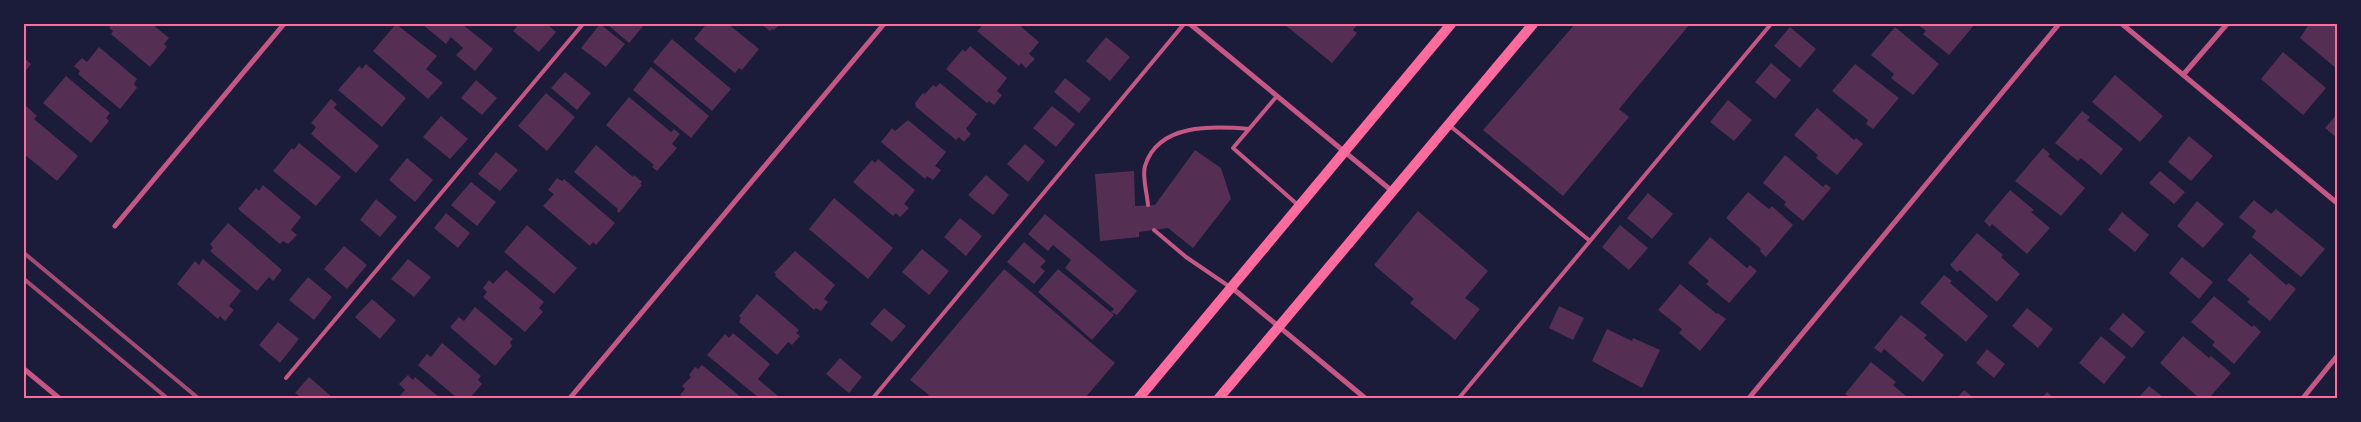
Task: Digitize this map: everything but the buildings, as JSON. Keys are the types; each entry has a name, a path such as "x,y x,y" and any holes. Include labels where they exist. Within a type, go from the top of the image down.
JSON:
{"main road":[{"path":"1139,398 1451,24"},
{"path":"1219,398 1533,24"}],"street":[{"path":"115,226 284,24"},
{"path":"570,398 884,24"},
{"path":"1190,24 1392,192"},
{"path":"1748,398 2059,24"},
{"path":"2122,24 2337,203"},
{"path":"2184,75 2227,24"},
{"path":"1231,287 1365,398"},
{"path":"2302,398 2337,356"},
{"path":"24,369 59,398"}],"lane":[{"path":"286,378 583,24"},
{"path":"873,398 1184,24"},
{"path":"1459,398 1771,24"},
{"path":"1277,96 1233,148 1299,206"},
{"path":"1449,125 1590,241"},
{"path":"1148,204 1144,167 1153,148 1174,133 1216,126 1249,129"},
{"path":"1154,230 1186,257 1231,287"}],"railway":[{"path":"24,253 198,398"},
{"path":"24,279 167,398"}]}
